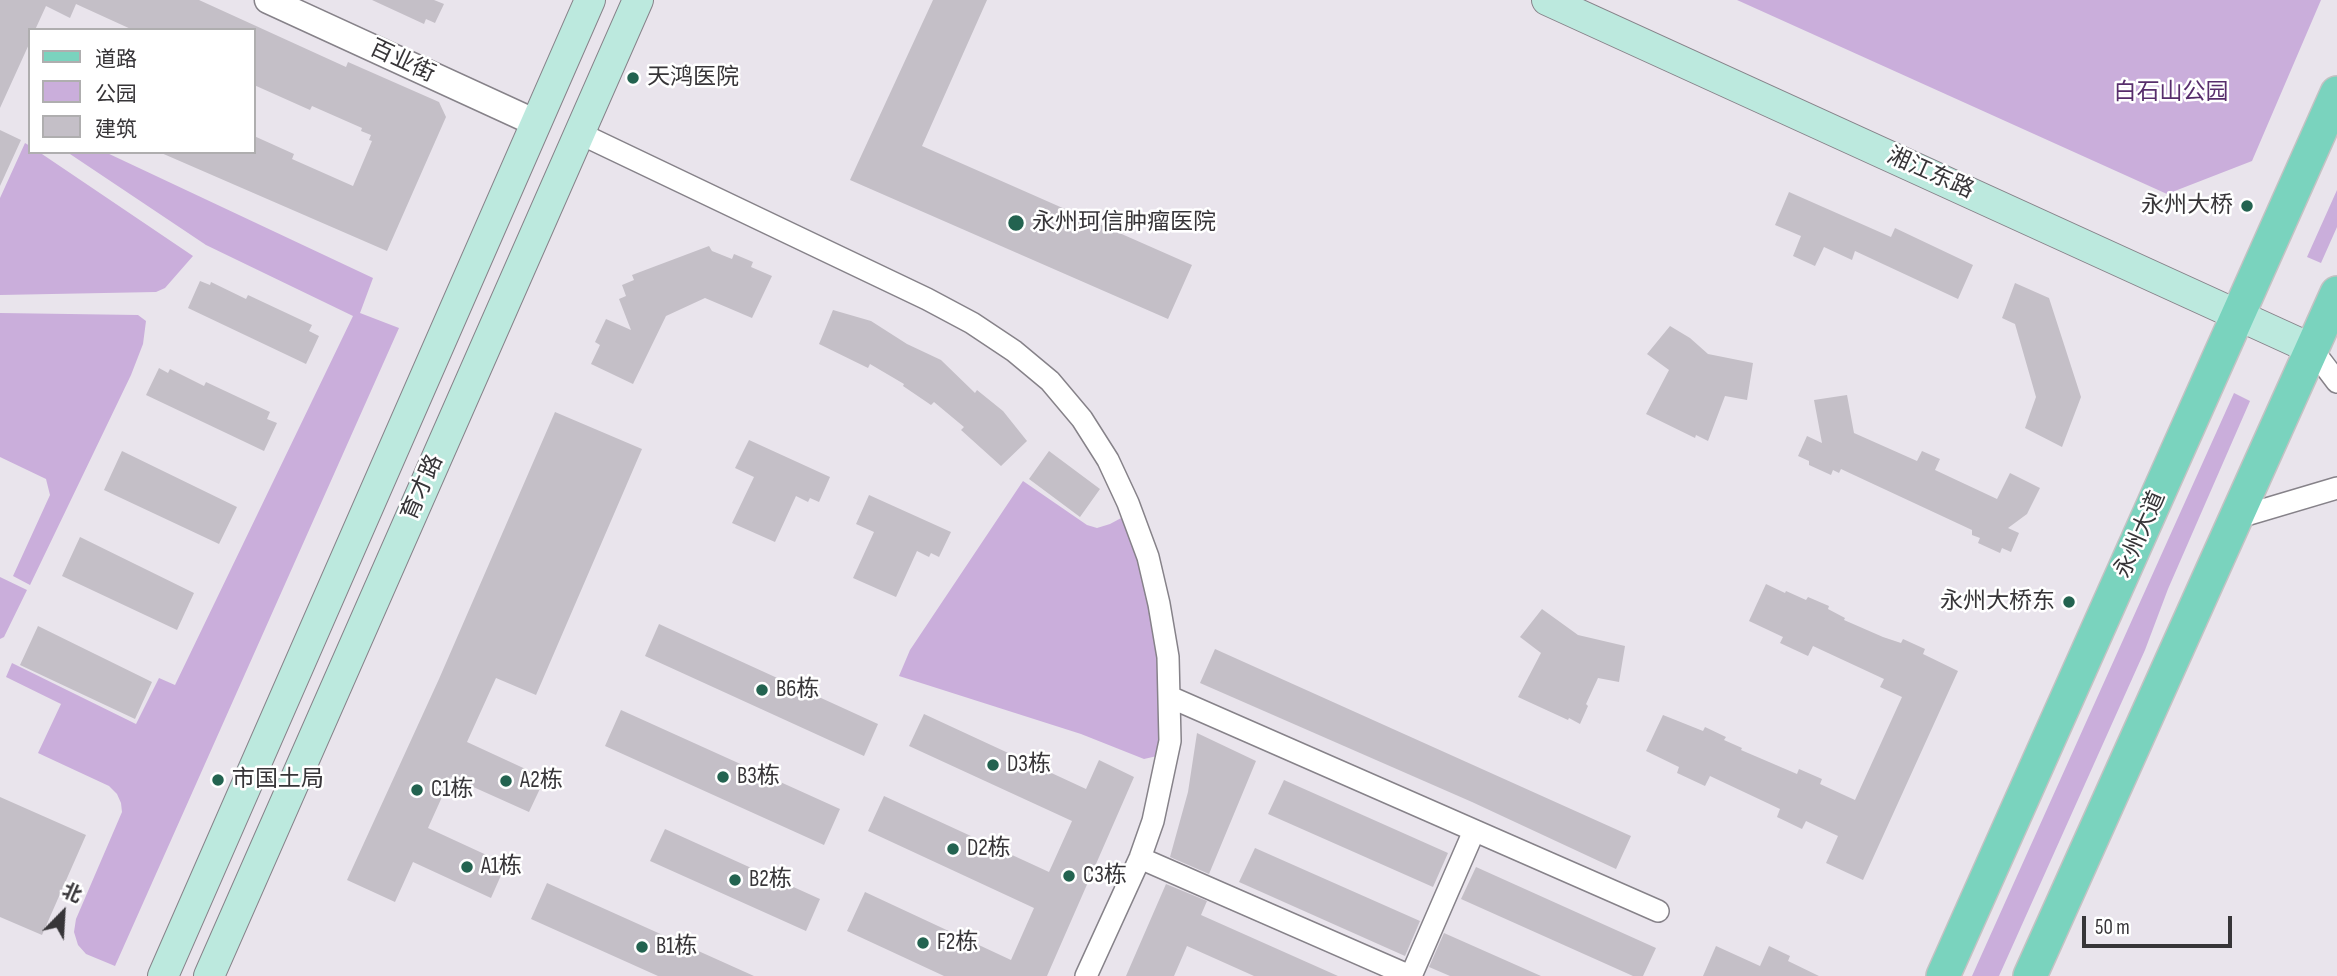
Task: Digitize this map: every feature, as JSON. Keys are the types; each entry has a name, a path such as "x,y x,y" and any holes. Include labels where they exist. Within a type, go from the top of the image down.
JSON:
{"main road":[{"name":"育才路","path":"163,976 590,0"},
{"name":"育才路","path":"209,976 638,0"},
{"name":"湘江东路","path":"1547,0 2312,348"},
{"name":"永州大道","path":"1943,976 2337,93"},
{"path":"2030,976 2337,293"}],"street":[{"name":"百业街","path":"268,0 536,123"},
{"path":"579,134 927,299 1014,351 1050,381 1082,419 1108,460 1148,556 1159,604 1168,657 1170,741 1153,821 1140,858 1086,976"},
{"path":"2312,348 2337,382"},
{"path":"2236,518 2337,488"},
{"path":"1170,697 1658,911"},
{"path":"1140,858 1410,976 1474,831"}],"green space":[{"name":"白石山公园","path":"1737,0 2321,0 2252,161 2167,194"},
{"path":"25,143 28,145 28,154 42,154 193,256 165,288 156,292 0,295 0,198"},
{"path":"70,154 109,154 373,278 360,313 399,328 115,966 86,954 78,945 74,932 76,919 122,812 121,803 109,786 38,753 61,704 6,677 12,663 136,724 159,678 175,685 353,316 206,245"},
{"path":"2337,190 2337,227 2321,263 2307,257"},
{"path":"0,313 138,315 146,321 143,344 131,375 30,585 13,576 50,495 46,479 0,457"},
{"path":"2234,393 2250,401 2168,589 2145,650 1999,976 1972,976"},
{"path":"1023,481 1087,525 1097,528 1123,517 1141,567 1153,614 1159,664 1160,720 1157,756 1144,759 1081,734 899,676 910,650"},
{"path":"0,577 27,590 4,637 0,639"}],"building":[{"path":"0,0 199,0 346,67 348,62 439,102 446,117 387,251 164,154 256,154 256,137 294,154 292,159 353,186 372,141 369,140 371,135 361,131 362,128 312,106 310,110 256,86 256,28 129,28 76,4 70,18 46,6 36,28 28,28 28,46 0,108"},
{"path":"372,0 434,0 444,4 435,23 426,19 424,24"},
{"path":"933,0 987,0 922,146 1192,265 1168,319 850,180"},
{"path":"0,130 21,140 0,186"},
{"path":"1789,192 1891,237 1895,228 1973,265 1958,299 1855,251 1852,260 1824,247 1815,266 1793,256 1801,236 1775,225"},
{"path":"709,246 712,251 732,259 734,254 753,262 751,267 772,276 752,318 705,298 666,316 633,384 591,364 600,345 595,342 606,319 631,330 619,299 626,296 622,285 634,280 632,275"},
{"path":"200,281 210,285 211,282 246,299 248,295 312,325 309,331 319,336 306,364 188,308"},
{"path":"2015,283 2049,298 2081,397 2062,447 2025,428 2036,397 2015,324 2002,318"},
{"path":"833,310 871,321 907,344 941,360 975,393 977,390 1003,411 1027,441 1001,466 961,430 964,427 934,402 931,405 903,386 904,384 870,364 868,368 819,344"},
{"path":"1670,326 1690,338 1708,354 1753,363 1747,400 1725,396 1708,441 1696,435 1695,438 1646,414 1669,370 1647,354"},
{"path":"159,368 168,373 170,369 204,386 206,382 270,412 267,419 277,423 264,451 146,395"},
{"path":"1847,395 1854,433 1917,461 1922,451 1940,459 1935,470 1997,499 2010,473 2040,488 2027,514 2008,528 2019,533 2011,552 2002,548 2000,553 1978,543 1980,538 1972,535 1972,530 1841,469 1839,473 1833,470 1831,475 1809,465 1809,461 1798,456 1807,436 1822,443 1814,400"},
{"path":"555,412 642,449 536,695 496,678 467,742 545,778 529,812 451,777 428,828 506,864 491,898 413,862 395,902 347,880 439,679"},
{"path":"749,440 830,477 819,502 810,498 808,502 796,496 775,542 732,523 754,477 735,468"},
{"path":"122,451 237,507 219,544 104,490"},
{"path":"1049,451 1100,489 1080,517 1029,479"},
{"path":"869,495 951,532 939,557 931,553 929,557 917,551 896,597 853,578 874,532 856,524"},
{"path":"80,537 194,593 177,630 62,576"},
{"path":"1766,584 1785,593 1786,591 1806,600 1808,597 1829,606 1828,609 1845,618 1844,620 1883,637 1901,643 1903,639 1925,649 1923,654 1958,671 1863,880 1826,863 1838,836 1806,821 1802,829 1777,817 1780,809 1710,776 1705,786 1677,773 1679,767 1646,751 1663,715 1703,731 1705,727 1726,737 1724,740 1742,748 1741,750 1797,774 1799,769 1822,779 1820,784 1855,800 1902,697 1880,687 1884,679 1813,646 1808,656 1780,643 1783,637 1749,621"},
{"path":"1542,609 1578,635 1625,646 1619,682 1598,678 1580,724 1518,697 1541,653 1520,637"},
{"name":"B6栋","path":"659,624 878,724 864,756 645,656"},
{"path":"38,626 152,682 135,719 20,665"},
{"path":"1215,649 1631,836 1616,869 1472,802 1200,683"},
{"name":"B3栋","path":"621,710 840,809 824,845 605,746"},
{"path":"924,714 1086,789 1099,760 1134,777 1047,976 944,976 847,931 865,892 1011,960 1034,908 868,831 884,796 1049,872 1072,821 909,746"},
{"path":"1197,733 1256,761 1209,874 1170,857 1188,792"},
{"path":"1284,780 1448,853 1433,887 1268,814"},
{"path":"0,797 86,835 42,935 0,917"},
{"name":"B2栋","path":"665,829 820,899 806,931 650,861"},
{"path":"1255,848 1420,921 1405,956 1239,882"},
{"path":"1476,867 1656,948 1643,976 1633,976 1461,899"},
{"name":"B1栋","path":"547,883 754,976 658,976 531,919"},
{"path":"1166,884 1207,901 1201,915 1338,976 1254,976 1187,946 1174,976 1126,976"},
{"path":"1444,933 1541,976 1450,976 1429,967"},
{"path":"1716,946 1760,966 1769,946 1790,956 1788,961 1819,976 1703,976"}],"place":[{"name":"天鸿医院","path":"633,78"},
{"name":"永州大桥","path":"2247,206"},
{"name":"永州珂信肿瘤医院","path":"1016,223"},
{"name":"永州大桥东","path":"2069,602"},
{"name":"B6栋","path":"762,690"},
{"name":"D3栋","path":"993,765"},
{"name":"B3栋","path":"723,777"},
{"name":"市国土局","path":"218,780"},
{"name":"A2栋","path":"506,781"},
{"name":"C1栋","path":"417,790"},
{"name":"D2栋","path":"953,849"},
{"name":"A1栋","path":"467,867"},
{"name":"C3栋","path":"1069,876"},
{"name":"B2栋","path":"735,880"},
{"name":"F2栋","path":"923,943"},
{"name":"B1栋","path":"642,947"}]}
